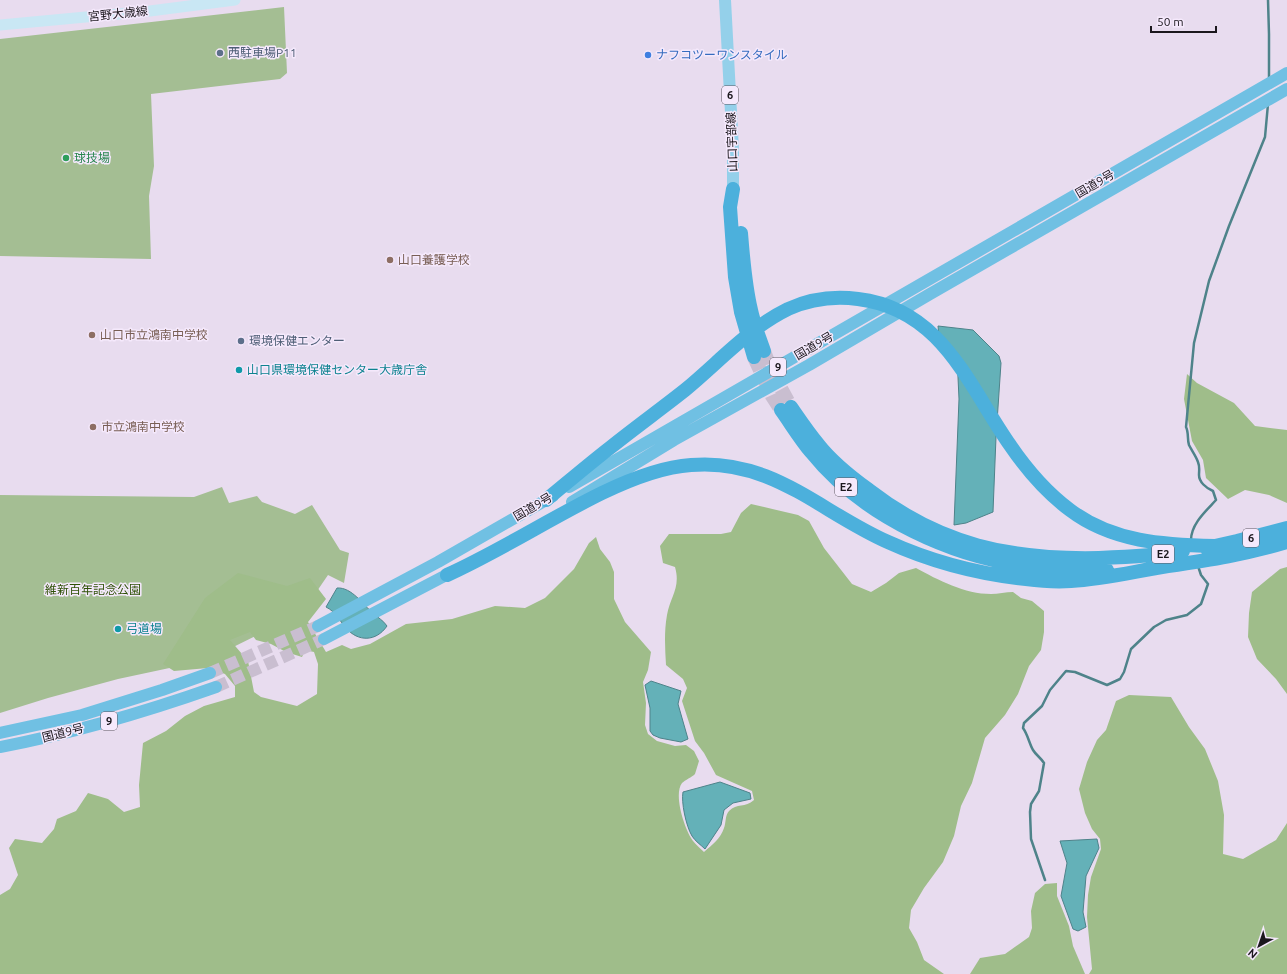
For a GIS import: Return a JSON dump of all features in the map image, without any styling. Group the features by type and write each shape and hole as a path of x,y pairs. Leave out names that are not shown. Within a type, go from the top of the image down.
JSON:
{"highway":[{"name":"国道9号","path":"318,626 438,562 1287,73"},
{"name":"国道9号","path":"324,639 447,575 674,440 810,365 930,294 1287,89"},
{"path":"733,189 730,207 735,277 741,312 759,354"},
{"path":"546,500 611,447 685,390 744,338 770,319 811,301 847,297 876,301 908,314 938,338 951,354 1010,445 1035,478 1071,511 1108,531 1132,539 1217,553"},
{"name":"E2","path":"786,408 818,445 853,478 886,503 934,536 959,545 985,558 1037,567 1166,567"},
{"path":"447,575 477,562 577,505 616,486 648,474 690,464 712,464 734,467 775,479 854,526 887,542 920,555 991,575 1041,581 1069,581 1110,568"},
{"name":"6","path":"1166,567 1217,553 1287,528"},
{"name":"6","path":"1217,553 1262,549 1287,542"},
{"name":"E2","path":"1110,568 1163,554 1217,553"},
{"name":"国道9号","path":"0,733 89,713 149,695 210,673"},
{"name":"国道9号","path":"0,747 50,737 142,712 216,687"}],"main road":[{"name":"宮野大歳線","path":"0,26 150,11 235,0"},
{"name":"山口宇部線","path":"725,0 733,150 733,189"}],"green space":[{"path":"284,7 287,73 280,79 151,94 154,166 149,196 151,259 0,256 0,39"},
{"path":"1187,374 1197,383 1234,403 1255,426 1287,430 1287,503 1269,495 1245,490 1228,499 1206,478 1203,460 1192,441 1184,399"},
{"name":"維新百年記念公園","path":"222,487 229,503 257,496 262,502 295,514 312,505 340,550 349,553 344,583 328,575 302,613 207,660 118,679 0,713 0,495 194,497"},
{"path":"751,504 798,515 809,521 824,548 852,584 871,592 899,573 916,568 943,582 971,592 991,594 1013,592 1021,598 1032,601 1044,611 1044,632 1041,650 1029,666 1018,694 1005,715 985,738 972,783 961,806 954,836 943,862 924,888 911,910 909,928 917,942 924,960 944,974 0,974 0,895 10,889 18,875 9,848 15,839 42,843 54,829 57,819 76,811 88,793 108,799 124,812 140,807 139,785 143,743 166,731 185,716 204,706 235,697 235,686 225,674 208,668 174,671 163,664 205,598 238,573 287,586 310,578 326,599 308,622 326,652 342,645 351,649 370,644 406,624 452,619 495,606 525,608 545,598 574,569 589,543 596,537 600,549 610,562 614,572 614,599 625,622 651,652 648,670 643,682 646,703 645,725 648,734 657,741 675,746 686,745 694,751 699,761 695,774 682,783 680,788 679,804 690,836 704,852 723,832 729,811 735,807 747,804 754,800 752,791 716,775 704,753 695,741 682,701 687,688 683,679 666,665 666,621 668,609 676,587 677,574 675,567 663,563 660,546 669,534 721,534 731,532 741,513","holes":["250,632 256,640 271,644 286,652 302,657 305,650 314,652 318,664 317,694 297,706 261,697 254,692 248,661 230,640"]},
{"path":"1287,567 1287,694 1276,679 1257,659 1248,637 1252,592 1280,569"},
{"path":"1129,695 1171,697 1189,727 1205,749 1218,781 1224,815 1223,854 1243,859 1276,840 1287,823 1287,974 1089,974 1092,969 1087,917 1088,895 1091,877 1101,849 1100,839 1092,829 1085,813 1079,789 1087,762 1097,740 1106,730 1116,701"},
{"path":"1057,883 1057,896 1069,926 1073,946 1085,974 970,974 980,958 1005,954 1029,937 1032,928 1031,911 1035,893 1045,884"}],"water":[{"path":"938,326 973,330 999,356 1001,363 993,512 966,523 954,525 959,399 957,356 939,336"},
{"path":"337,588 348,590 384,622 387,626 383,631 378,635 367,638 361,638 351,633 335,614 326,607"},
{"path":"651,681 681,691 678,704 688,739 681,742 660,738 653,735 650,731 650,708 645,685"},
{"path":"720,782 750,793 751,799 733,803 724,810 721,825 705,849 695,840 690,832 683,808 683,792"},
{"path":"1097,839 1099,848 1086,876 1083,912 1086,927 1078,931 1073,929 1061,896 1067,863 1060,841"}],"waterway":[{"path":"1268,0 1269,79"},
{"path":"1191,540 1196,523 1216,500 1213,491 1205,486 1200,480 1199,464 1189,445 1186,427 1194,343 1209,281 1229,226 1265,137 1268,104"},
{"path":"1045,880 1031,839 1030,812 1031,804 1039,791 1044,763 1034,752 1023,728 1024,723 1042,706 1050,690 1066,671 1075,672 1107,685 1120,679 1124,672 1131,649 1154,627 1166,620 1187,615 1201,604 1208,584 1201,575 1198,566"}],"tunnel":[{"path":"764,351 771,370 791,407"},
{"path":"754,357 772,396 781,410"},
{"path":"210,673 318,626"},
{"path":"216,687 324,639"}],"place":[{"name":"西駐車場P11","path":"220,53"},
{"name":"ナフコツーワンスタイル","path":"648,55"},
{"name":"球技場","path":"66,158"},
{"name":"山口養護学校","path":"390,260"},
{"name":"山口市立鴻南中学校","path":"92,335"},
{"name":"環境保健エンター","path":"241,341"},
{"name":"山口県環境保健センター大歳庁舎","path":"239,370"},
{"name":"市立鴻南中学校","path":"93,427"},
{"name":"弓道場","path":"118,629"}]}
